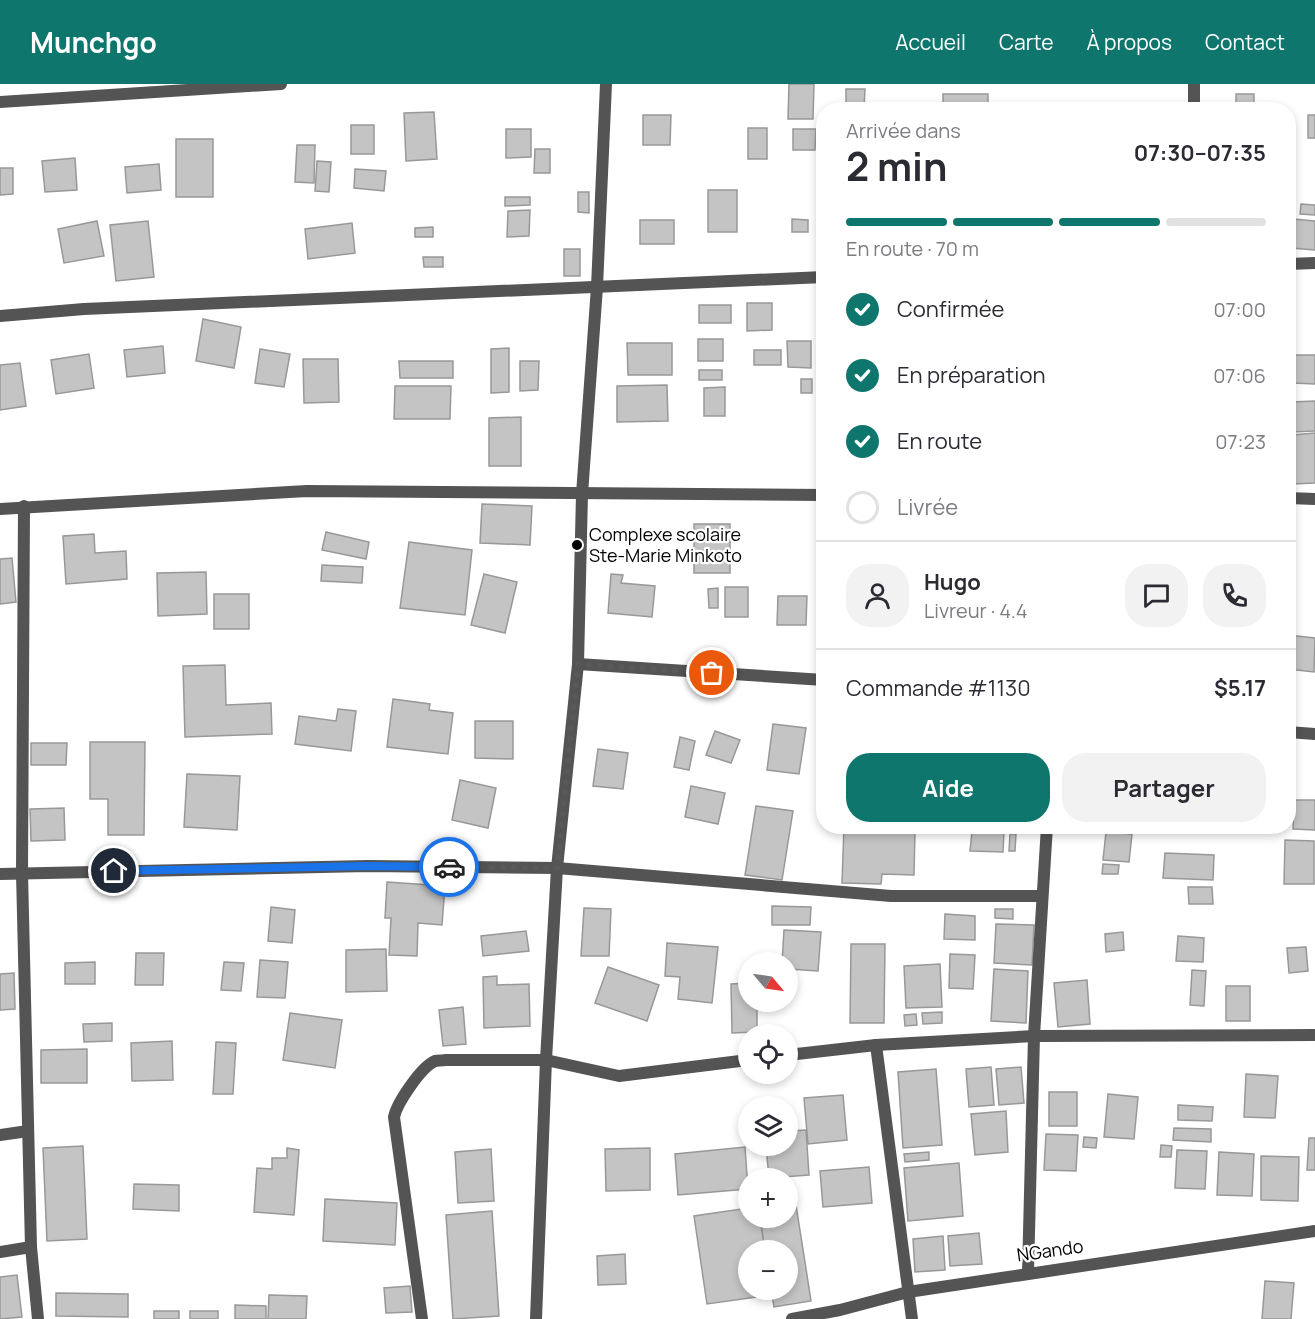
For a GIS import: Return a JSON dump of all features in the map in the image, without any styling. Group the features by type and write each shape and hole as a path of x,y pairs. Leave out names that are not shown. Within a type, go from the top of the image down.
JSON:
{"street":[{"path":"0,102 282,84"},
{"path":"536,1319 546,1060 557,868 578,664 582,494 597,287 606,84"},
{"path":"1194,84 1194,102"},
{"path":"1296,264 1315,263"},
{"path":"0,316 84,309 816,277"},
{"path":"0,509 307,490 816,495"},
{"path":"1296,498 1315,499"},
{"path":"24,506 22,873 31,1247 38,1319"},
{"path":"578,664 816,679"},
{"path":"1296,733 1315,734"},
{"path":"1028,1272 1034,1035 1046,834"},
{"path":"0,874 367,866 557,868 891,896 1042,896"},
{"path":"798,1054 876,1045 1034,1035 1315,1035"},
{"path":"876,1045 912,1319"},
{"path":"422,1319 394,1117 396,1107 424,1070 435,1061 546,1060 619,1076 738,1061"},
{"path":"0,1135 28,1131"},
{"name":"NGando","path":"792,1319 840,1310 908,1292 1028,1272 1315,1231"},
{"path":"0,1252 31,1247"}],"building":[{"path":"789,84 814,84 813,119 788,119"},
{"path":"846,89 865,89 864,102 846,102"},
{"path":"943,94 988,94 988,102 943,102"},
{"path":"1236,94 1254,94 1254,102 1236,102"},
{"path":"434,112 437,159 406,161 404,113"},
{"path":"643,115 671,115 670,145 643,145"},
{"path":"1308,115 1315,115 1315,138 1308,138"},
{"path":"351,125 374,125 374,154 351,154"},
{"path":"748,128 767,128 767,159 748,159"},
{"path":"506,129 531,129 531,157 506,158"},
{"path":"793,129 816,129 815,150 793,150"},
{"path":"176,139 213,139 213,197 176,197"},
{"path":"297,145 315,145 314,183 295,182"},
{"path":"535,149 550,149 550,173 534,173"},
{"path":"75,158 77,190 45,192 42,161"},
{"path":"317,161 331,162 329,192 315,191"},
{"path":"159,164 161,190 127,193 125,167"},
{"path":"0,168 13,168 13,194 0,195"},
{"path":"355,169 386,171 384,191 354,188"},
{"path":"708,190 737,190 737,232 708,232"},
{"path":"578,192 589,192 589,213 578,212"},
{"path":"505,197 530,197 530,205 505,206"},
{"path":"1301,204 1315,205 1315,215 1300,214"},
{"path":"530,210 529,236 507,237 508,211"},
{"path":"792,219 808,220 808,232 792,232"},
{"path":"1296,219 1315,221 1315,250 1296,248"},
{"path":"640,220 674,220 674,244 640,244"},
{"path":"97,221 104,256 64,263 58,229"},
{"path":"148,221 154,277 116,281 110,225"},
{"path":"352,223 355,253 308,259 305,229"},
{"path":"433,227 433,237 415,237 415,228"},
{"path":"564,249 580,249 580,276 564,276"},
{"path":"423,257 443,257 443,267 424,267"},
{"path":"747,303 772,303 772,330 747,331"},
{"path":"699,305 731,305 731,323 699,323"},
{"path":"203,319 241,327 234,368 196,361"},
{"path":"698,339 723,339 723,361 698,361"},
{"path":"787,341 811,341 811,368 788,367"},
{"path":"627,343 672,343 672,375 628,375"},
{"path":"163,346 165,373 127,377 124,350"},
{"path":"509,348 509,392 491,393 491,349"},
{"path":"260,349 290,354 284,387 255,383"},
{"path":"754,350 781,350 781,365 754,365"},
{"path":"89,354 94,388 56,394 51,360"},
{"path":"1296,355 1315,355 1315,384 1296,383"},
{"path":"303,359 338,359 339,402 304,403"},
{"path":"399,361 453,361 453,378 400,378"},
{"path":"520,361 539,361 538,390 520,391"},
{"path":"20,363 26,406 0,410 0,365"},
{"path":"699,370 722,370 722,380 699,380"},
{"path":"801,379 812,379 812,393 801,393"},
{"path":"667,385 668,421 617,422 617,386"},
{"path":"395,386 451,386 450,419 394,419"},
{"path":"725,387 725,416 704,416 704,388"},
{"path":"1315,401 1315,431 1296,432 1296,402"},
{"path":"521,417 521,466 489,466 489,418"},
{"path":"1315,433 1315,483 1296,484 1296,435"},
{"path":"482,504 532,506 530,545 480,543"},
{"path":"694,524 730,524 730,573 694,573"},
{"path":"326,532 369,542 366,559 322,550"},
{"path":"94,534 95,553 126,551 127,579 66,584 63,536"},
{"path":"409,542 472,550 465,615 400,608"},
{"path":"12,558 16,602 0,604 0,559"},
{"path":"322,565 363,567 362,583 321,581"},
{"path":"206,572 207,614 158,616 157,573"},
{"path":"484,574 517,582 505,633 471,625"},
{"path":"611,574 623,575 621,583 655,586 652,617 608,613"},
{"path":"725,587 748,587 748,617 725,617"},
{"path":"718,588 718,608 709,608 708,589"},
{"path":"214,594 249,594 249,629 214,629"},
{"path":"778,596 807,596 806,625 777,625"},
{"path":"1296,636 1315,638 1314,672 1296,670"},
{"path":"225,665 226,705 271,703 272,734 185,737 183,666"},
{"path":"393,699 430,704 429,710 453,713 448,754 387,747"},
{"path":"338,709 356,711 351,751 295,744 299,716 336,721"},
{"path":"475,721 513,721 513,759 475,758"},
{"path":"773,724 806,728 799,774 767,770"},
{"path":"715,731 740,740 731,763 706,755"},
{"path":"680,737 695,741 689,770 674,767"},
{"path":"90,742 145,742 144,835 108,835 108,799 90,799"},
{"path":"31,743 67,743 66,765 31,765"},
{"path":"598,749 628,753 623,789 593,786"},
{"path":"187,774 240,776 237,830 184,827"},
{"path":"460,780 496,788 488,828 452,820"},
{"path":"691,786 725,793 718,824 685,817"},
{"path":"1296,800 1315,800 1315,830 1296,829"},
{"path":"756,806 793,811 782,880 745,875"},
{"path":"64,808 65,840 31,841 30,809"},
{"path":"844,834 915,834 914,875 882,874 881,884 842,883"},
{"path":"972,834 1004,834 1003,852 970,851"},
{"path":"1010,834 1016,834 1015,851 1009,851"},
{"path":"1106,834 1132,834 1129,862 1103,860"},
{"path":"1285,840 1314,841 1314,884 1284,884"},
{"path":"1165,853 1214,855 1213,880 1163,878"},
{"path":"1103,864 1119,865 1118,874 1102,874"},
{"path":"387,882 445,886 442,925 418,923 417,956 389,955 391,918 385,918"},
{"path":"1188,887 1212,887 1213,904 1189,904"},
{"path":"772,906 811,907 810,925 772,925"},
{"path":"271,907 295,910 292,943 268,941"},
{"path":"584,908 611,909 609,956 581,956"},
{"path":"995,909 1013,909 1013,919 995,918"},
{"path":"945,914 975,916 975,940 944,939"},
{"path":"996,924 1034,925 1032,965 994,963"},
{"path":"784,930 821,932 818,971 798,970 798,952 783,952"},
{"path":"526,931 529,951 483,956 481,936"},
{"path":"1123,932 1124,950 1106,952 1105,934"},
{"path":"1178,936 1204,938 1203,962 1176,961"},
{"path":"667,943 718,947 712,1003 678,999 680,977 665,976"},
{"path":"851,944 885,944 884,1023 850,1023"},
{"path":"1306,947 1308,971 1289,973 1287,948"},
{"path":"386,949 387,991 346,992 346,950"},
{"path":"136,953 164,953 163,985 135,985"},
{"path":"950,954 975,955 973,989 949,988"},
{"path":"260,960 288,962 285,998 257,997"},
{"path":"95,962 95,984 65,984 65,963"},
{"path":"224,962 244,963 241,991 221,990"},
{"path":"940,964 942,1007 906,1008 904,966"},
{"path":"608,967 659,985 647,1021 595,1003"},
{"path":"994,969 1028,971 1026,1023 991,1021"},
{"path":"1192,970 1206,971 1204,1006 1190,1005"},
{"path":"14,973 15,1009 0,1010 0,974"},
{"path":"497,976 497,985 529,984 530,1026 484,1028 483,977"},
{"path":"1087,980 1090,1024 1058,1027 1054,983"},
{"path":"731,984 738,984 738,1012 757,1012 757,1024 738,1024 738,1033 732,1033"},
{"path":"1226,986 1250,986 1250,1021 1226,1021"},
{"path":"463,1007 466,1044 443,1046 439,1010"},
{"path":"942,1012 942,1023 923,1024 922,1013"},
{"path":"290,1013 342,1020 335,1068 283,1060"},
{"path":"916,1014 917,1025 905,1026 904,1015"},
{"path":"112,1023 112,1041 84,1042 83,1024"},
{"path":"172,1041 173,1080 132,1081 131,1043"},
{"path":"216,1042 236,1043 233,1094 213,1094"},
{"path":"87,1049 87,1083 41,1083 41,1050"},
{"path":"991,1067 994,1105 969,1107 966,1069"},
{"path":"1021,1067 1024,1103 999,1105 996,1069"},
{"path":"936,1069 942,1145 903,1148 898,1072"},
{"path":"1246,1074 1278,1076 1275,1118 1244,1117"},
{"path":"1049,1092 1077,1092 1077,1126 1049,1126"},
{"path":"1108,1094 1138,1097 1134,1139 1104,1137"},
{"path":"843,1095 847,1140 808,1144 804,1098"},
{"path":"1178,1105 1213,1107 1212,1121 1178,1120"},
{"path":"1006,1111 1008,1152 975,1155 971,1114"},
{"path":"1174,1128 1211,1129 1211,1142 1173,1140"},
{"path":"798,1130 806,1130 809,1175 798,1176 798,1168 768,1168 767,1156 798,1156"},
{"path":"1046,1134 1078,1135 1076,1171 1044,1170"},
{"path":"1084,1137 1097,1138 1096,1148 1083,1147"},
{"path":"1309,1138 1315,1138 1315,1170 1307,1170"},
{"path":"1161,1145 1172,1146 1171,1157 1160,1157"},
{"path":"83,1146 87,1239 47,1241 43,1148"},
{"path":"287,1148 299,1150 294,1215 254,1212 257,1168 272,1169 272,1158 287,1158"},
{"path":"650,1148 650,1190 606,1191 605,1149"},
{"path":"738,1148 738,1156 746,1156 746,1168 738,1168 738,1190 678,1195 675,1154"},
{"path":"491,1149 494,1201 458,1203 455,1152"},
{"path":"1177,1150 1207,1151 1205,1189 1175,1188"},
{"path":"929,1152 929,1160 905,1162 904,1154"},
{"path":"1219,1152 1254,1154 1252,1196 1217,1195"},
{"path":"1261,1156 1299,1157 1298,1201 1261,1200"},
{"path":"959,1163 963,1216 908,1221 904,1168"},
{"path":"869,1167 872,1203 823,1207 820,1171"},
{"path":"134,1184 179,1185 179,1211 133,1209"},
{"path":"325,1199 397,1203 395,1245 323,1241"},
{"path":"738,1209 738,1228 762,1228 763,1240 738,1240 738,1300 707,1304 694,1216"},
{"path":"492,1211 499,1316 453,1319 446,1215"},
{"path":"798,1218 811,1301 774,1307 773,1300 798,1300 798,1240 763,1240 762,1228 798,1228"},
{"path":"979,1233 982,1264 950,1266 948,1236"},
{"path":"943,1236 945,1270 915,1272 913,1239"},
{"path":"625,1254 626,1284 598,1285 597,1256"},
{"path":"17,1275 22,1317 0,1319 0,1277"},
{"path":"1265,1281 1294,1283 1291,1319 1262,1319"},
{"path":"410,1286 412,1312 386,1313 384,1288"},
{"path":"56,1293 128,1294 128,1317 56,1316"},
{"path":"269,1295 307,1296 306,1319 268,1319"},
{"path":"235,1305 266,1306 266,1319 235,1319"},
{"path":"154,1311 179,1311 179,1319 154,1319"},
{"path":"190,1311 218,1311 218,1319 190,1319"}],"way so far":[{"path":"449,867 557,868 578,664 712,673"}],"place":[{"name":"Complexe scolaire Ste-Marie Minkoto","path":"577,545"}],"route":[{"path":"114,871 367,866 449,867"}]}
